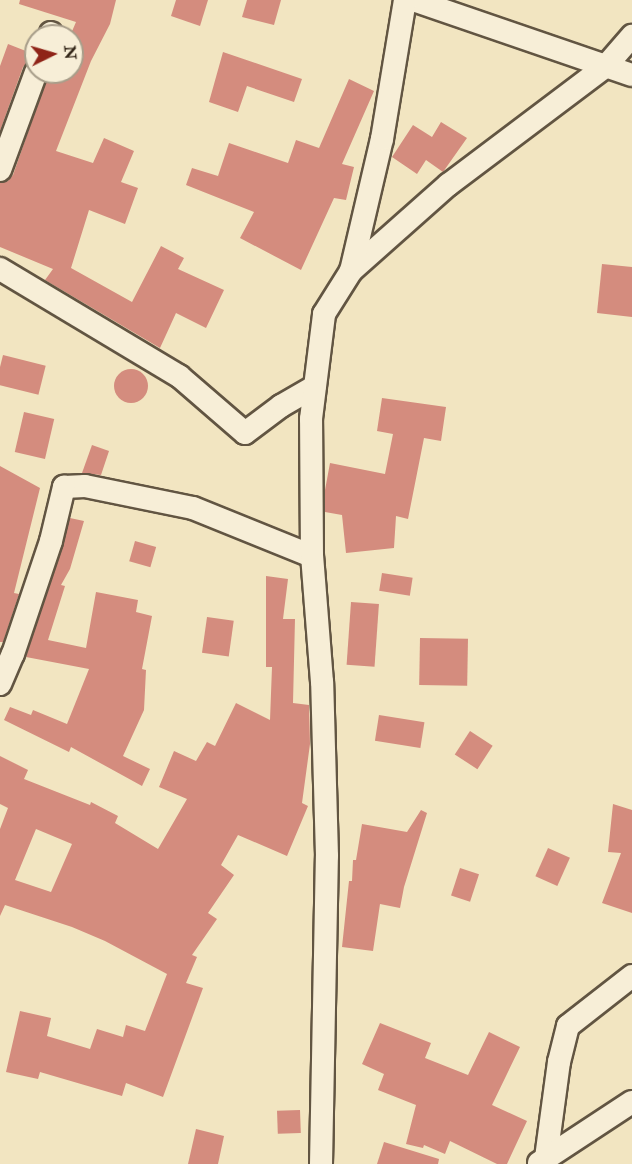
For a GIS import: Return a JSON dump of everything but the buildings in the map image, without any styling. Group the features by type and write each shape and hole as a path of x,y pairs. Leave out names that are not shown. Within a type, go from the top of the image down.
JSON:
{"street":[{"path":"351,271 382,139 405,0"},
{"path":"413,0 632,75"},
{"path":"321,1164 327,856 322,682 312,556 311,419 324,314 351,271 448,185 606,66 632,36"},
{"path":"0,170 32,84"},
{"path":"0,269 179,376 243,432 248,432 281,406 315,386"},
{"path":"0,684 13,654 51,540 64,487 85,486 193,508 312,556"},
{"path":"542,1161 567,1026 632,976"},
{"path":"542,1161 632,1102"}]}
